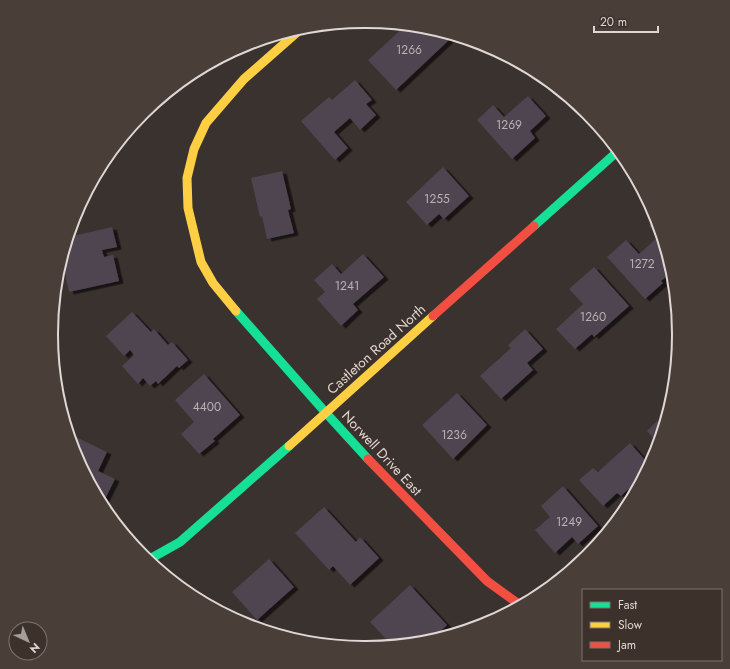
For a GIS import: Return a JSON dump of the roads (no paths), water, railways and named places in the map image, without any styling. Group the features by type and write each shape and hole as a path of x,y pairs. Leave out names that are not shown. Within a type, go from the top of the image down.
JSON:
{"street":[{"name":"Norwell Drive East","path":"292,37 244,79 206,123 194,149 187,178 188,208 201,262 210,278 233,307 326,413 405,499 487,581 515,601"},
{"name":"Castleton Road North","path":"154,557 180,542 613,155"}]}
